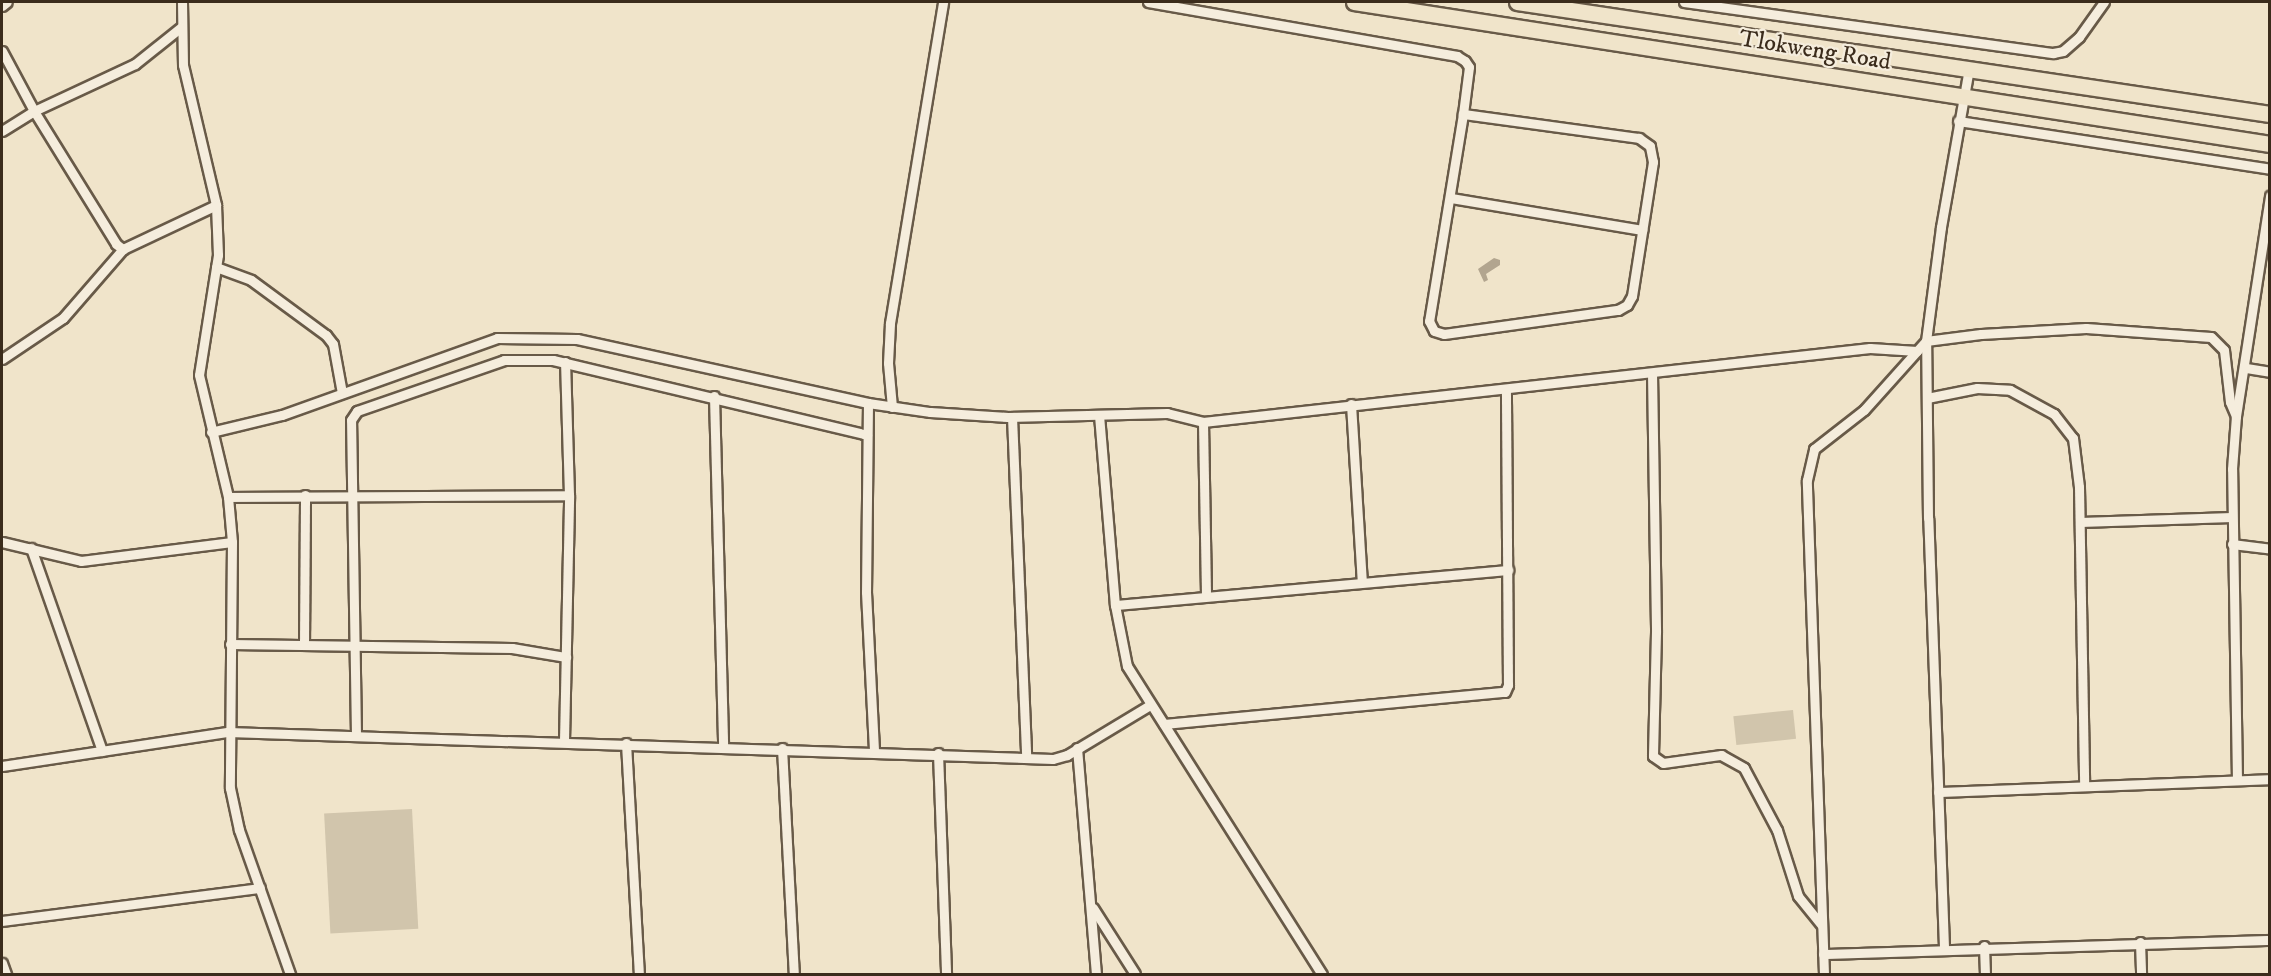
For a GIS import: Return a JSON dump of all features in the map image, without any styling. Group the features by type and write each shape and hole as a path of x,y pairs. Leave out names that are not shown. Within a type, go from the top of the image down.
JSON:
{"main road":[{"name":"Tlokweng Road","path":"1354,2 2270,144"},
{"name":"Tlokweng Road","path":"1517,2 2270,114"}],"street":[{"path":"2,6 7,2"},
{"path":"182,2 180,28 183,65 216,205 216,267 199,375 228,497 232,542 228,732 230,788 239,830 290,975"},
{"path":"892,407 888,363 890,323 943,2"},
{"path":"1148,2 1457,56 1469,67 1451,198 1429,321 1439,333 1623,308 1632,296 1653,162 1645,141 1463,114"},
{"path":"1684,2 2053,53 2063,51 2079,37 2104,2"},
{"path":"2,131 34,111 135,64 180,28"},
{"path":"2,51 34,111 123,249"},
{"path":"1944,947 1926,341 1961,97 1969,69"},
{"path":"1958,121 2270,169"},
{"path":"2237,780 2232,544 2236,417 2246,368 2270,196"},
{"path":"1451,198 1642,230"},
{"path":"2,359 63,318 123,249 216,205"},
{"path":"216,267 251,280 326,335 333,344 342,393"},
{"path":"1824,975 1808,492 1810,458 1822,440 1864,410 1926,341 2086,328 2211,337 2224,350 2230,402 2236,417"},
{"path":"211,432 282,415 498,338 555,336 892,407 1012,417 1167,413 1203,422 1870,348 1917,351"},
{"path":"356,735 355,495 351,420 357,411 504,360 565,362 714,396 867,435"},
{"path":"564,741 569,495 565,362"},
{"path":"2246,368 2270,372"},
{"path":"1652,373 1656,621 1653,756 1663,763 1721,755 1744,768 1777,830 1798,896 1822,926"},
{"path":"1927,398 1994,387 2020,394 2054,414 2073,438 2079,522 2084,785"},
{"path":"1164,724 1503,694 1508,685 1506,389"},
{"path":"714,396 723,746"},
{"path":"868,403 866,592 874,751"},
{"path":"1351,404 1362,582"},
{"path":"1100,415 1115,605 1127,666 1322,975"},
{"path":"1012,417 1026,757"},
{"path":"1203,422 1206,596"},
{"path":"303,644 304,495"},
{"path":"228,497 569,495"},
{"path":"2079,522 2232,517"},
{"path":"2,542 81,561 232,542"},
{"path":"2232,544 2270,549"},
{"path":"31,548 102,751"},
{"path":"1115,605 1508,570"},
{"path":"230,644 512,648 566,657"},
{"path":"2,766 228,732 1060,758 1150,705"},
{"path":"626,743 639,975"},
{"path":"782,748 794,975"},
{"path":"1077,748 1096,975"},
{"path":"938,753 946,975"},
{"path":"1938,792 2270,779"},
{"path":"2,921 260,888"},
{"path":"1092,907 1135,975"},
{"path":"1823,954 1944,947 2270,940"},
{"path":"2140,942 2141,975"},
{"path":"1984,946 1985,975"},
{"path":"2,963 6,975"}],"shaded area":[{"path":"1494,258 1500,260 1500,265 1486,274 1488,280 1484,282 1478,269"},
{"path":"1793,710 1796,739 1736,745 1733,716"},
{"path":"412,809 418,929 330,933 324,814"}]}
